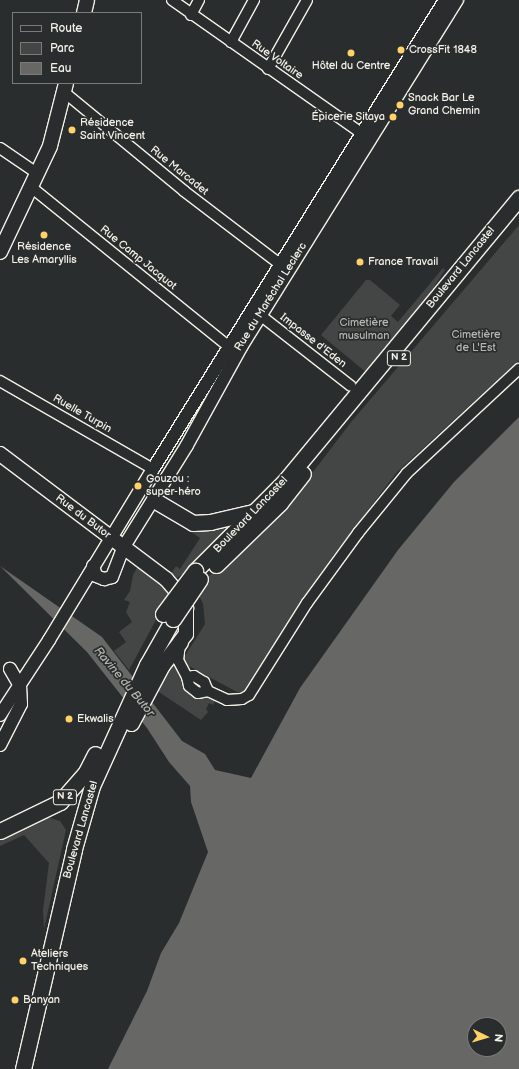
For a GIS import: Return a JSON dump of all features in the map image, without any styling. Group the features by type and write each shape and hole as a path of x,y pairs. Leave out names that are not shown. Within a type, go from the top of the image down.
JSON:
{"main road":[{"path":"84,12 87,0"},
{"path":"0,252 38,174 52,140 65,88"},
{"name":"Boulevard Lancastel","path":"23,1069 74,849 110,742 145,671 168,617 198,575 304,458 519,198"},
{"name":"Boulevard Lancastel","path":"198,575 280,503 519,213"},
{"name":"Rue du Butor","path":"0,454 166,579 180,594 186,608 186,634 180,642"},
{"path":"154,500 193,523 210,522 254,512"},
{"path":"110,742 145,671 180,642"},
{"name":"Boulevard Lancastel","path":"0,831 60,802 110,742"}],"street":[{"name":"Rue Voltaire","path":"172,0 191,15 366,137"},
{"path":"191,15 199,0"},
{"path":"231,42 254,0"},
{"path":"268,69 307,0"},
{"name":"Rue du Maréchal Leclerc","path":"94,566 96,576 108,580 112,577 123,548 154,500 260,315 366,137 445,0"},
{"name":"Rue du Maréchal Leclerc","path":"0,715 28,674 112,539 153,469 281,265 457,0"},
{"name":"Rue Marcadet","path":"65,88 184,191 281,265"},
{"path":"0,148 38,174"},
{"name":"Rue Camp Jacquot","path":"31,187 230,347"},
{"name":"Impasse d'Eden","path":"260,315 351,386"},
{"path":"180,642 178,660 186,677 188,686 198,693 208,691 235,700 249,695 307,603 358,533 406,473 519,369"},
{"name":"Ruelle Turpin","path":"0,381 153,469"},
{"path":"138,496 154,500"},
{"path":"5,666 28,674"},
{"path":"0,745 20,710 22,696 20,686 5,666"}],"green space":[{"name":"Cimetière de L'Est","path":"519,225 519,360 397,472 333,556 245,690 239,693 181,662 205,624 203,604 197,591 207,578 289,497 311,471 313,472 352,421"},
{"name":"Cimetière musulman","path":"443,268 445,270 411,322 367,373 321,335 366,280 370,280 400,305 391,316 398,322"},
{"path":"165,513 184,524 240,518 192,567 177,578 171,574 176,566 180,569 200,538"},
{"path":"138,566 144,568 171,592 129,670 114,651 126,642 119,632 132,622 126,612 130,602 124,600 130,591 133,575"},
{"path":"172,659 183,677 215,701 213,705 209,703 206,709 208,712 201,720 153,688"},
{"path":"47,817 60,821 66,830 44,929 43,910 49,863 24,835 0,846 0,838"}],"water":[{"name":"Ravine du Butor","path":"519,417 519,1069 108,1069 147,991 161,953 179,923 208,852 191,802 190,786 169,762 147,728 87,652 0,566 102,637 182,741 205,754 215,770 251,778 300,688 398,550 454,482"}],"place":[{"name":"CrossFit 1848","path":"401,50"},
{"name":"Hôtel du Centre","path":"351,53"},
{"name":"Snack Bar Le Grand Chemin","path":"400,105"},
{"name":"Épicerie Sitaya","path":"393,117"},
{"name":"Résidence Saint Vincent","path":"72,130"},
{"name":"Résidence Les Amaryllis","path":"44,235"},
{"name":"France Travail","path":"360,262"},
{"name":"Gouzou : super-héro","path":"138,486"},
{"name":"Ekwalis","path":"69,719"},
{"name":"Ateliers Techniques","path":"23,961"},
{"name":"Banyan","path":"15,1000"}]}
